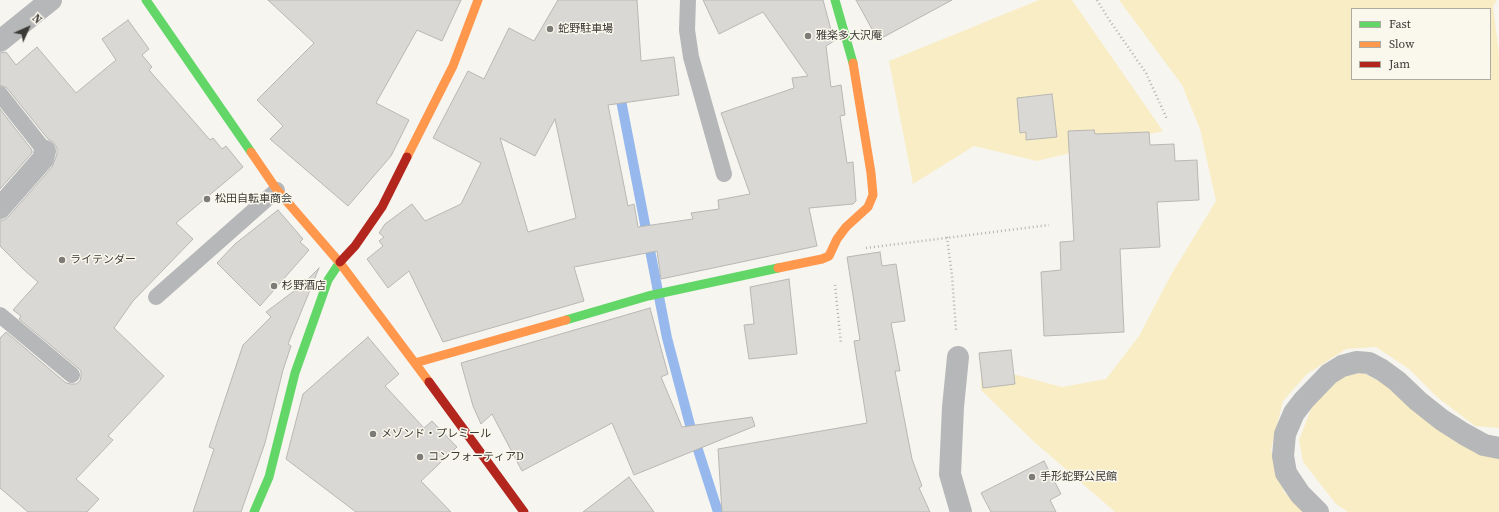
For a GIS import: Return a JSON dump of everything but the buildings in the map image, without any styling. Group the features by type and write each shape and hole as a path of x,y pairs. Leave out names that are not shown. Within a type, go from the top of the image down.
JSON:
{"street":[{"path":"0,41 51,0"},
{"path":"146,0 277,190 340,263 524,512"},
{"path":"254,512 269,477 295,373 328,280 355,246 382,207 454,66 478,0"},
{"path":"415,363 648,296 822,259 829,256 837,239 846,227 868,207 873,195 871,173 852,59 835,0"},
{"path":"0,208 43,159 45,151"},
{"path":"958,357 953,407 950,474 960,512"},
{"path":"1318,512 1300,494 1286,473 1283,456 1285,434 1294,413 1304,400 1324,379 1342,366 1357,362 1369,363 1375,366 1397,381 1418,401 1442,420 1484,445 1499,448"}],"lane":[{"path":"688,0 686,30 692,58 724,174"},
{"path":"0,94 45,151"},
{"path":"156,297 277,190"},
{"path":"0,315 72,375"}],"path":[{"path":"1097,0 1146,73 1167,119"},
{"path":"841,344 833,269 829,256 834,251 1049,225"},
{"path":"947,237 952,276 958,357"}],"shaded area":[{"path":"1039,0 1072,0 1163,131 1037,161 974,146 913,184 889,61"},
{"path":"1119,0 1497,0 1493,6 1499,54 1499,428 1475,426 1437,397 1409,369 1376,347 1346,349 1307,374 1283,401 1271,449 1284,492 1306,512 1115,512 1031,439 981,390 981,374 994,369 1062,387 1106,379 1139,336 1172,273 1216,201 1200,129 1182,85"},
{"path":"1362,372 1393,389 1426,418 1476,453 1499,456 1499,512 1348,512 1336,504 1303,462 1299,440 1311,409 1335,379"}],"waterway":[{"path":"619,90 667,338 690,425 718,512"}],"traffic: fast":[{"path":"146,0 251,152"},
{"path":"835,0 853,63"},
{"path":"254,512 269,477 295,373 328,280 340,262"},
{"path":"566,320 648,296 778,268"}],"traffic: slow":[{"path":"407,157 453,66 478,0"},
{"path":"778,268 822,259 829,256 837,239 846,227 868,207 873,195 871,173 853,63"},
{"path":"251,152 277,190 340,263 429,382"},
{"path":"415,363 566,320"}],"traffic: jam":[{"path":"340,262 355,246 382,207 407,157"},
{"path":"429,382 524,512"}],"place":[{"name":"蛇野駐車場","path":"550,29"},
{"name":"雅楽多大沢庵","path":"808,36"},
{"name":"松田自転車商会","path":"207,199"},
{"name":"ライテンダー","path":"62,260"},
{"name":"杉野酒店","path":"274,286"},
{"name":"メゾンド・プレミール","path":"373,434"},
{"name":"コンフォーティアD","path":"420,457"},
{"name":"手形蛇野公民館","path":"1032,477"}]}
